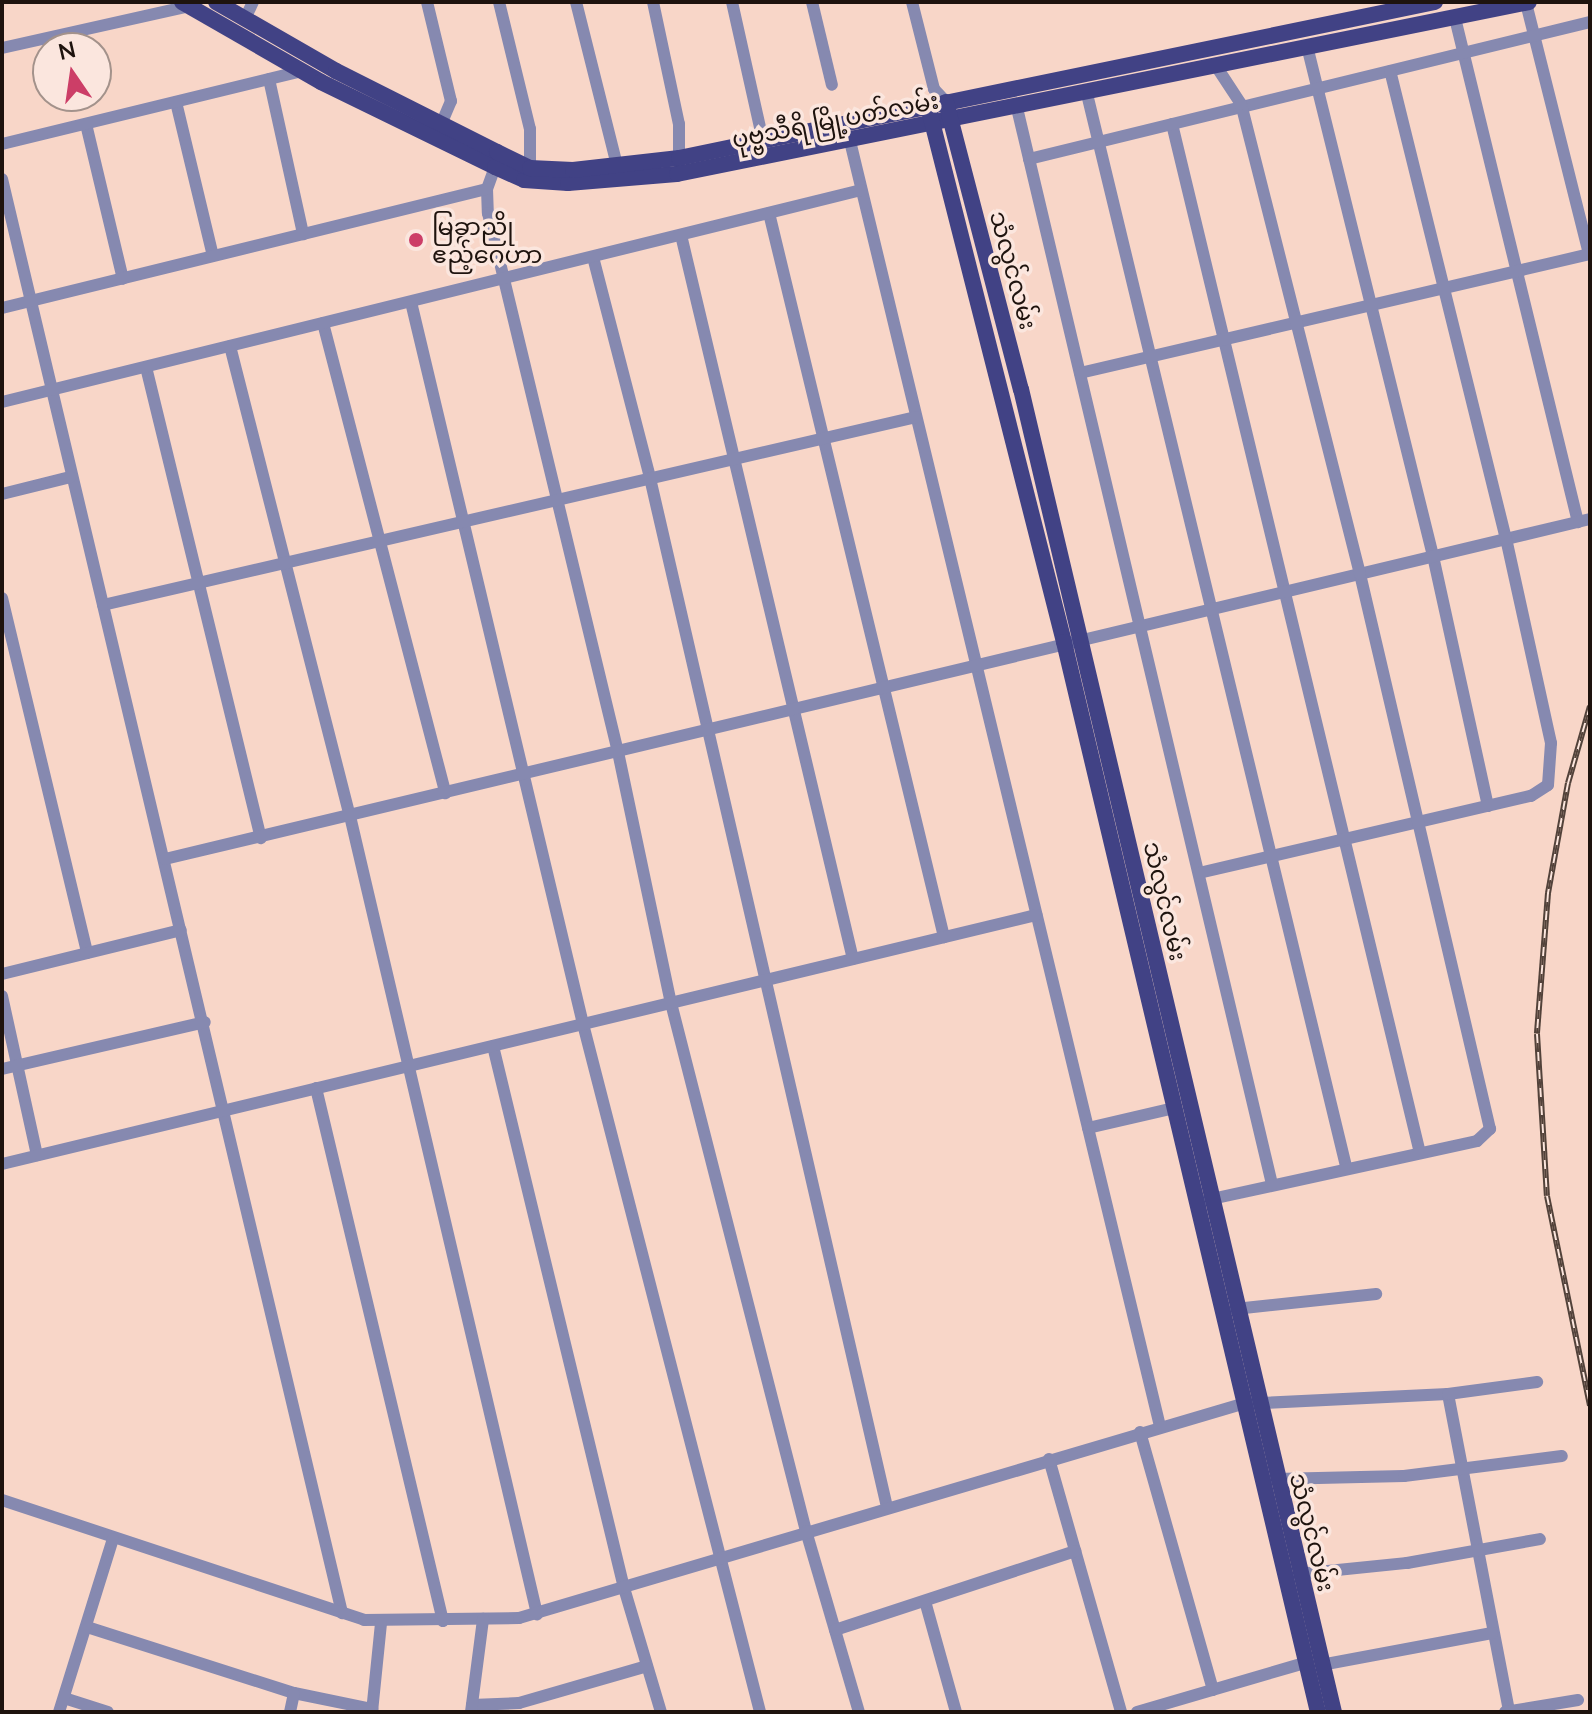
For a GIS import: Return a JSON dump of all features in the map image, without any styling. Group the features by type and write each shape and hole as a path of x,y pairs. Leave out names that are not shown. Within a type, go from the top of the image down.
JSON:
{"main road":[{"name":"ပုဗ္ဗသီရိ မြို့ပတ်လမ်း","path":"216,2 325,75 495,167 524,180 568,183 850,141 1218,69 1528,2"},
{"name":"ပုဗ္ဗသီရိ မြို့ပတ်လမ်း","path":"186,4 301,71 325,75 441,124 530,168 678,166 763,141 1435,2"},
{"name":"သံလွင်လမ်း","path":"946,102 1250,1404 1313,1664 1334,1712"},
{"name":"သံလွင်လမ်း","path":"928,106 1072,640 1174,1108 1235,1309 1250,1404 1275,1479 1298,1574 1318,1712"}],"street":[{"path":"245,19 253,2"},
{"path":"427,2 451,101 441,124"},
{"path":"499,2 530,129 530,168"},
{"path":"576,2 617,165"},
{"path":"653,2 679,124 678,166"},
{"path":"732,2 763,141"},
{"path":"812,2 832,85"},
{"path":"912,2 934,89 946,102"},
{"path":"1080,373 1297,325 1590,254 1528,2"},
{"path":"2,48 186,4"},
{"path":"165,859 1072,640 1584,521 1514,272 1455,18"},
{"path":"1029,159 1241,104 1590,22"},
{"path":"1308,50 1433,556 1488,806"},
{"path":"1202,1201 1346,1166 1477,1141 1490,1129 1360,574 1241,104 1218,69"},
{"path":"2,144 301,71"},
{"path":"1199,873 1271,860 1488,806 1542,791 1548,785 1552,761 1506,539 1447,288 1390,71"},
{"path":"269,79 303,234"},
{"path":"928,106 934,89"},
{"path":"1087,94 1346,1166"},
{"path":"176,102 213,256"},
{"path":"1017,108 1272,1184"},
{"path":"86,124 123,279"},
{"path":"1172,124 1282,592 1420,1153"},
{"path":"850,141 1160,1426"},
{"path":"495,167 487,189 503,279 618,752 671,1003 806,1531 859,1712"},
{"path":"2,179 70,477 205,1022 342,1613"},
{"path":"2,308 487,189"},
{"path":"2,402 861,190"},
{"path":"769,213 944,937"},
{"path":"681,235 853,959"},
{"path":"593,257 650,478 704,731 887,1507"},
{"path":"411,302 583,1024 760,1712"},
{"path":"323,323 377,541 445,793"},
{"path":"230,346 350,816 406,1067 537,1614"},
{"path":"146,367 261,838"},
{"path":"103,605 916,417"},
{"path":"2,494 70,477"},
{"path":"2,598 87,953"},
{"path":"2,1164 1036,915"},
{"path":"2,974 181,930"},
{"path":"2,996 37,1155"},
{"path":"2,1069 205,1022"},
{"path":"493,1046 624,1588 661,1712"},
{"path":"316,1088 443,1621"},
{"path":"1088,1128 1174,1108"},
{"path":"1235,1309 1376,1294"},
{"path":"2,1500 113,1539 381,1623 483,1619 537,1614 1160,1426 1250,1404 1448,1394 1537,1382"},
{"path":"1448,1394 1459,1471 1507,1712 1578,1700"},
{"path":"1140,1432 1213,1690"},
{"path":"1275,1479 1459,1471 1562,1456"},
{"path":"1049,1459 1121,1712"},
{"path":"59,1712 113,1539"},
{"path":"1298,1574 1407,1563 1476,1548 1540,1539"},
{"path":"835,1630 1075,1551"},
{"path":"925,1601 956,1712"},
{"path":"483,1619 472,1708 519,1703 647,1666"},
{"path":"87,1627 294,1693 372,1710 381,1623"},
{"path":"1137,1712 1313,1664 1492,1633"},
{"path":"290,1712 294,1693"},
{"path":"64,1698 108,1712"}],"railway":[{"path":"1590,706 1568,783 1548,893 1537,1034 1547,1196 1590,1406"}],"place":[{"name":"မြခွာညို ဧည့်ဂေဟာ","path":"416,240"}]}
